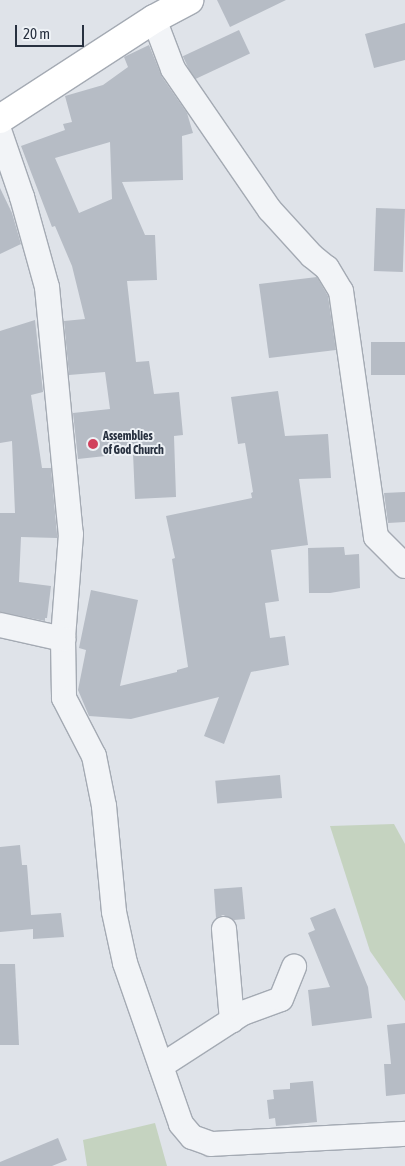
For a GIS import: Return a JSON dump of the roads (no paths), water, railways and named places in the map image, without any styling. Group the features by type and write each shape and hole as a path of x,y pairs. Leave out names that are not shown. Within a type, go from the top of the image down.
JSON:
{"main road":[{"path":"0,119 154,19 189,0"}],"street":[{"path":"154,19 173,69 264,202 312,256 327,268 341,291 376,537 405,566"},
{"path":"0,133 22,197 47,287 71,534 64,639 64,698 94,756 104,806 114,912 125,963 180,1124 192,1137 211,1144 405,1134"},
{"path":"0,625 64,639"},
{"path":"224,929 232,1021"},
{"path":"161,1066 243,1013 281,1000 294,966"}],"place":[{"name":"Assemblies of God Church","path":"93,444"}]}
